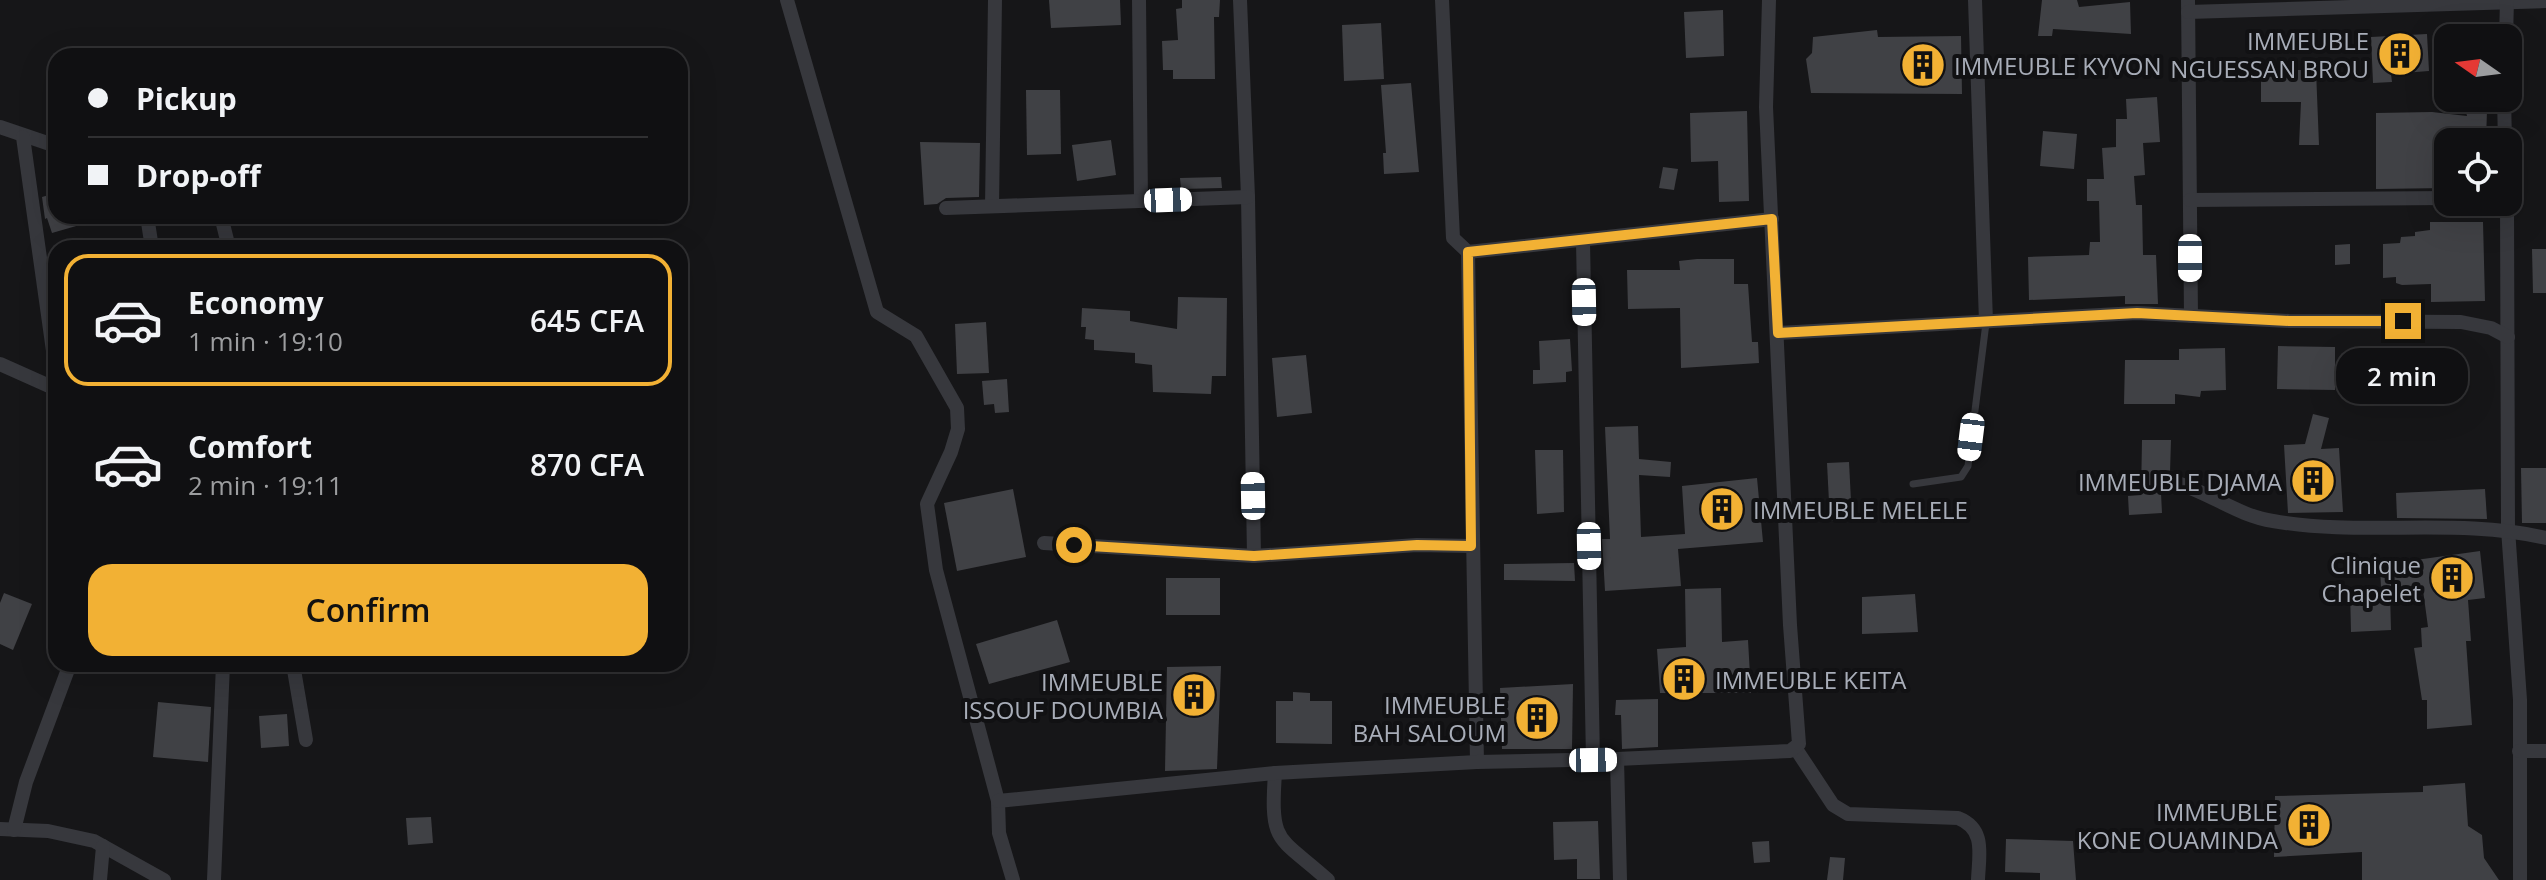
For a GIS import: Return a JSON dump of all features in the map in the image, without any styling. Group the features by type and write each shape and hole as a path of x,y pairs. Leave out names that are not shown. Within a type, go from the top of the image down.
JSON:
{"street":[{"path":"787,0 877,312 916,336 957,408 958,429 951,452 927,504 936,570 998,801 999,833 1013,880"},
{"path":"992,206 995,0"},
{"path":"1139,0 1141,201"},
{"path":"1240,0 1248,197 1254,556"},
{"path":"1442,0 1453,238 1468,252 1477,762"},
{"path":"1769,0 1766,107 1790,625 1799,744 1796,749"},
{"path":"1975,0 1986,322"},
{"path":"2506,24 2507,1"},
{"path":"2191,316 2188,6 2546,1"},
{"path":"0,127 48,144"},
{"path":"23,137 48,315"},
{"path":"946,208 1248,197"},
{"path":"2190,200 2434,198"},
{"path":"2507,216 2508,529 2517,629 2520,880"},
{"path":"1468,252 1772,219"},
{"path":"1583,241 1593,760"},
{"path":"1778,333 2137,313 2461,322 2491,328 2508,337"},
{"path":"0,364 48,385"},
{"path":"2177,483 2214,496 2251,516 2279,522 2508,529 2546,538"},
{"path":"1044,543 1254,556 1417,545 1471,546"},
{"path":"67,672 7,830 48,831 103,846 164,880"},
{"path":"214,880 223,672"},
{"path":"294,672 306,740"},
{"path":"998,801 1275,773 1796,749"},
{"path":"1796,749 1833,805 1848,814 1958,818 1971,823 1980,838 1978,880"},
{"path":"2519,751 2546,751"},
{"path":"1617,759 1620,880"},
{"path":"1275,773 1272,818 1284,846 1328,880"},
{"path":"100,880 103,846"}],"lane":[{"path":"1913,484 1961,477 1968,466 1986,322"}],"building":[{"path":"1049,0 1120,0 1121,25 1051,28"},
{"path":"1182,0 1220,0 1219,17 1214,17 1215,79 1173,79 1173,70 1163,70 1162,41 1178,40 1176,9 1182,8"},
{"path":"2042,0 2077,0 2079,7 2130,2 2131,34 2053,29 2052,36 2038,36"},
{"path":"1723,10 1724,56 1686,58 1684,12"},
{"path":"1381,23 1384,79 1344,81 1342,25"},
{"path":"1877,30 1878,37 1961,36 1962,94 1811,93 1806,59 1812,53 1813,37"},
{"name":"IMMEUBLE NGUESSAN BROU","path":"2427,34 2429,71 2391,74 2392,82 2373,83 2371,37"},
{"path":"2261,70 2316,70 2319,145 2299,145 2301,102 2261,102"},
{"path":"1411,83 1419,172 1384,174 1383,153 1386,153 1381,85"},
{"path":"1026,90 1060,90 1061,154 1027,155"},
{"path":"2157,97 2160,142 2143,143 2145,175 2134,176 2136,205 2142,205 2143,255 2156,255 2158,304 2125,304 2125,296 2029,300 2028,257 2089,255 2090,242 2100,242 2099,201 2087,201 2087,179 2104,179 2102,148 2116,147 2116,119 2127,119 2126,99"},
{"path":"1747,111 1749,201 1719,202 1718,161 1691,162 1690,113"},
{"path":"2432,112 2467,116 2466,112 2487,112 2486,128 2434,128 2434,188 2376,189 2376,113"},
{"path":"2043,131 2077,134 2074,169 2040,166"},
{"path":"1111,140 1116,175 1077,181 1072,145"},
{"path":"920,142 980,143 979,197 946,198 937,204 924,205"},
{"path":"1663,167 1678,169 1674,190 1659,188"},
{"path":"1221,177 1222,188 1181,189 1180,178"},
{"path":"48,195 48,221 45,219 42,197"},
{"path":"2430,222 2483,222 2485,301 2431,302 2431,284 2402,285 2396,283 2396,277 2383,278 2383,244 2400,243 2401,237 2430,230"},
{"path":"49,224 83,224 52,233"},
{"path":"2350,244 2350,264 2335,265 2335,245"},
{"path":"2532,249 2546,249 2546,293 2533,293"},
{"path":"1734,259 1734,284 1748,284 1752,342 1758,342 1759,363 1681,368 1680,308 1628,309 1627,270 1680,270 1679,261"},
{"path":"1178,297 1227,298 1226,376 1212,376 1211,394 1153,392 1152,365 1135,363 1135,353 1094,350 1094,340 1085,339 1086,327 1081,327 1082,308 1130,311 1130,321 1177,329"},
{"path":"986,322 989,373 957,374 955,324"},
{"path":"1570,339 1572,371 1566,372 1566,382 1533,384 1533,370 1540,370 1539,341"},
{"path":"2278,346 2335,347 2335,390 2277,389"},
{"path":"2225,348 2226,390 2201,391 2200,397 2175,394 2175,404 2124,404 2125,360 2179,360 2179,349"},
{"path":"1306,355 1312,413 1277,417 1272,358"},
{"path":"1007,379 1009,412 995,413 994,404 984,405 982,381"},
{"name":"IMMEUBLE DJAMA","path":"2313,414 2329,418 2321,449 2339,448 2343,512 2288,513 2284,445 2305,444"},
{"path":"1638,426 1639,459 1671,462 1670,477 1639,475 1641,537 1685,534 1682,486 1757,478 1763,542 1678,549 1681,586 1605,591 1602,539 1610,539 1605,427"},
{"path":"2142,440 2171,440 2170,473 2160,473 2162,513 2129,515 2128,496 2141,495"},
{"path":"1535,450 1563,450 1564,512 1537,514"},
{"path":"1849,462 1852,520 1830,521 1827,463"},
{"path":"2521,468 2546,468 2546,523 2522,523"},
{"path":"1013,489 1026,557 957,571 944,503"},
{"path":"2485,489 2487,519 2397,518 2396,493"},
{"path":"2480,551 2485,598 2468,600 2471,641 2466,641 2472,725 2427,729 2427,700 2422,700 2414,648 2422,647 2421,628 2428,627 2423,590 2390,592 2391,630 2351,632 2350,590 2381,588 2380,565"},
{"path":"1574,563 1575,581 1504,580 1504,564"},
{"path":"1166,578 1220,578 1220,615 1166,615"},
{"path":"1721,588 1722,642 1748,640 1751,693 1660,693 1657,649 1686,647 1685,589"},
{"path":"4,593 32,604 13,650 0,644 0,603"},
{"path":"1915,594 1918,632 1862,634 1862,597"},
{"path":"1057,620 1070,662 989,684 976,644"},
{"path":"1221,666 1217,769 1165,771 1167,667"},
{"name":"IMMEUBLE BAH SALOUM","path":"1573,684 1572,749 1502,749 1500,688"},
{"path":"1293,692 1310,693 1310,701 1332,701 1332,744 1276,743 1276,701 1293,701"},
{"path":"1658,699 1658,747 1622,749 1621,715 1615,715 1616,700"},
{"path":"158,702 211,707 208,762 153,757"},
{"path":"287,714 289,746 261,748 259,716"},
{"path":"2465,783 2468,826 2482,835 2484,858 2499,880 2362,880 2362,852 2274,857 2275,796 2423,792 2423,786"},
{"path":"431,817 433,843 408,845 406,818"},
{"path":"1598,821 1600,879 1577,879 1577,859 1554,860 1553,822"},
{"path":"2006,839 2073,841 2076,880 2040,880 2040,873 2005,872"},
{"path":"1769,841 1770,862 1754,863 1752,842"},
{"path":"1830,857 1845,858 1843,880 1827,880"}],"place":[{"name":"IMMEUBLE NGUESSAN BROU","path":"2400,54"},
{"name":"IMMEUBLE KYVON","path":"1923,65"},
{"name":"IMMEUBLE DJAMA","path":"2313,481"},
{"name":"IMMEUBLE MELELE","path":"1722,509"},
{"name":"Clinique Chapelet","path":"2452,578"},
{"name":"IMMEUBLE KEITA","path":"1684,679"},
{"name":"IMMEUBLE ISSOUF DOUMBIA","path":"1194,695"},
{"name":"IMMEUBLE BAH SALOUM","path":"1537,718"},
{"name":"IMMEUBLE KONE OUAMINDA","path":"2309,825"}],"route":[{"path":"1074,545 1254,556 1417,545 1471,546 1468,252 1772,219 1778,333 2137,313 2289,321 2403,321"}]}
